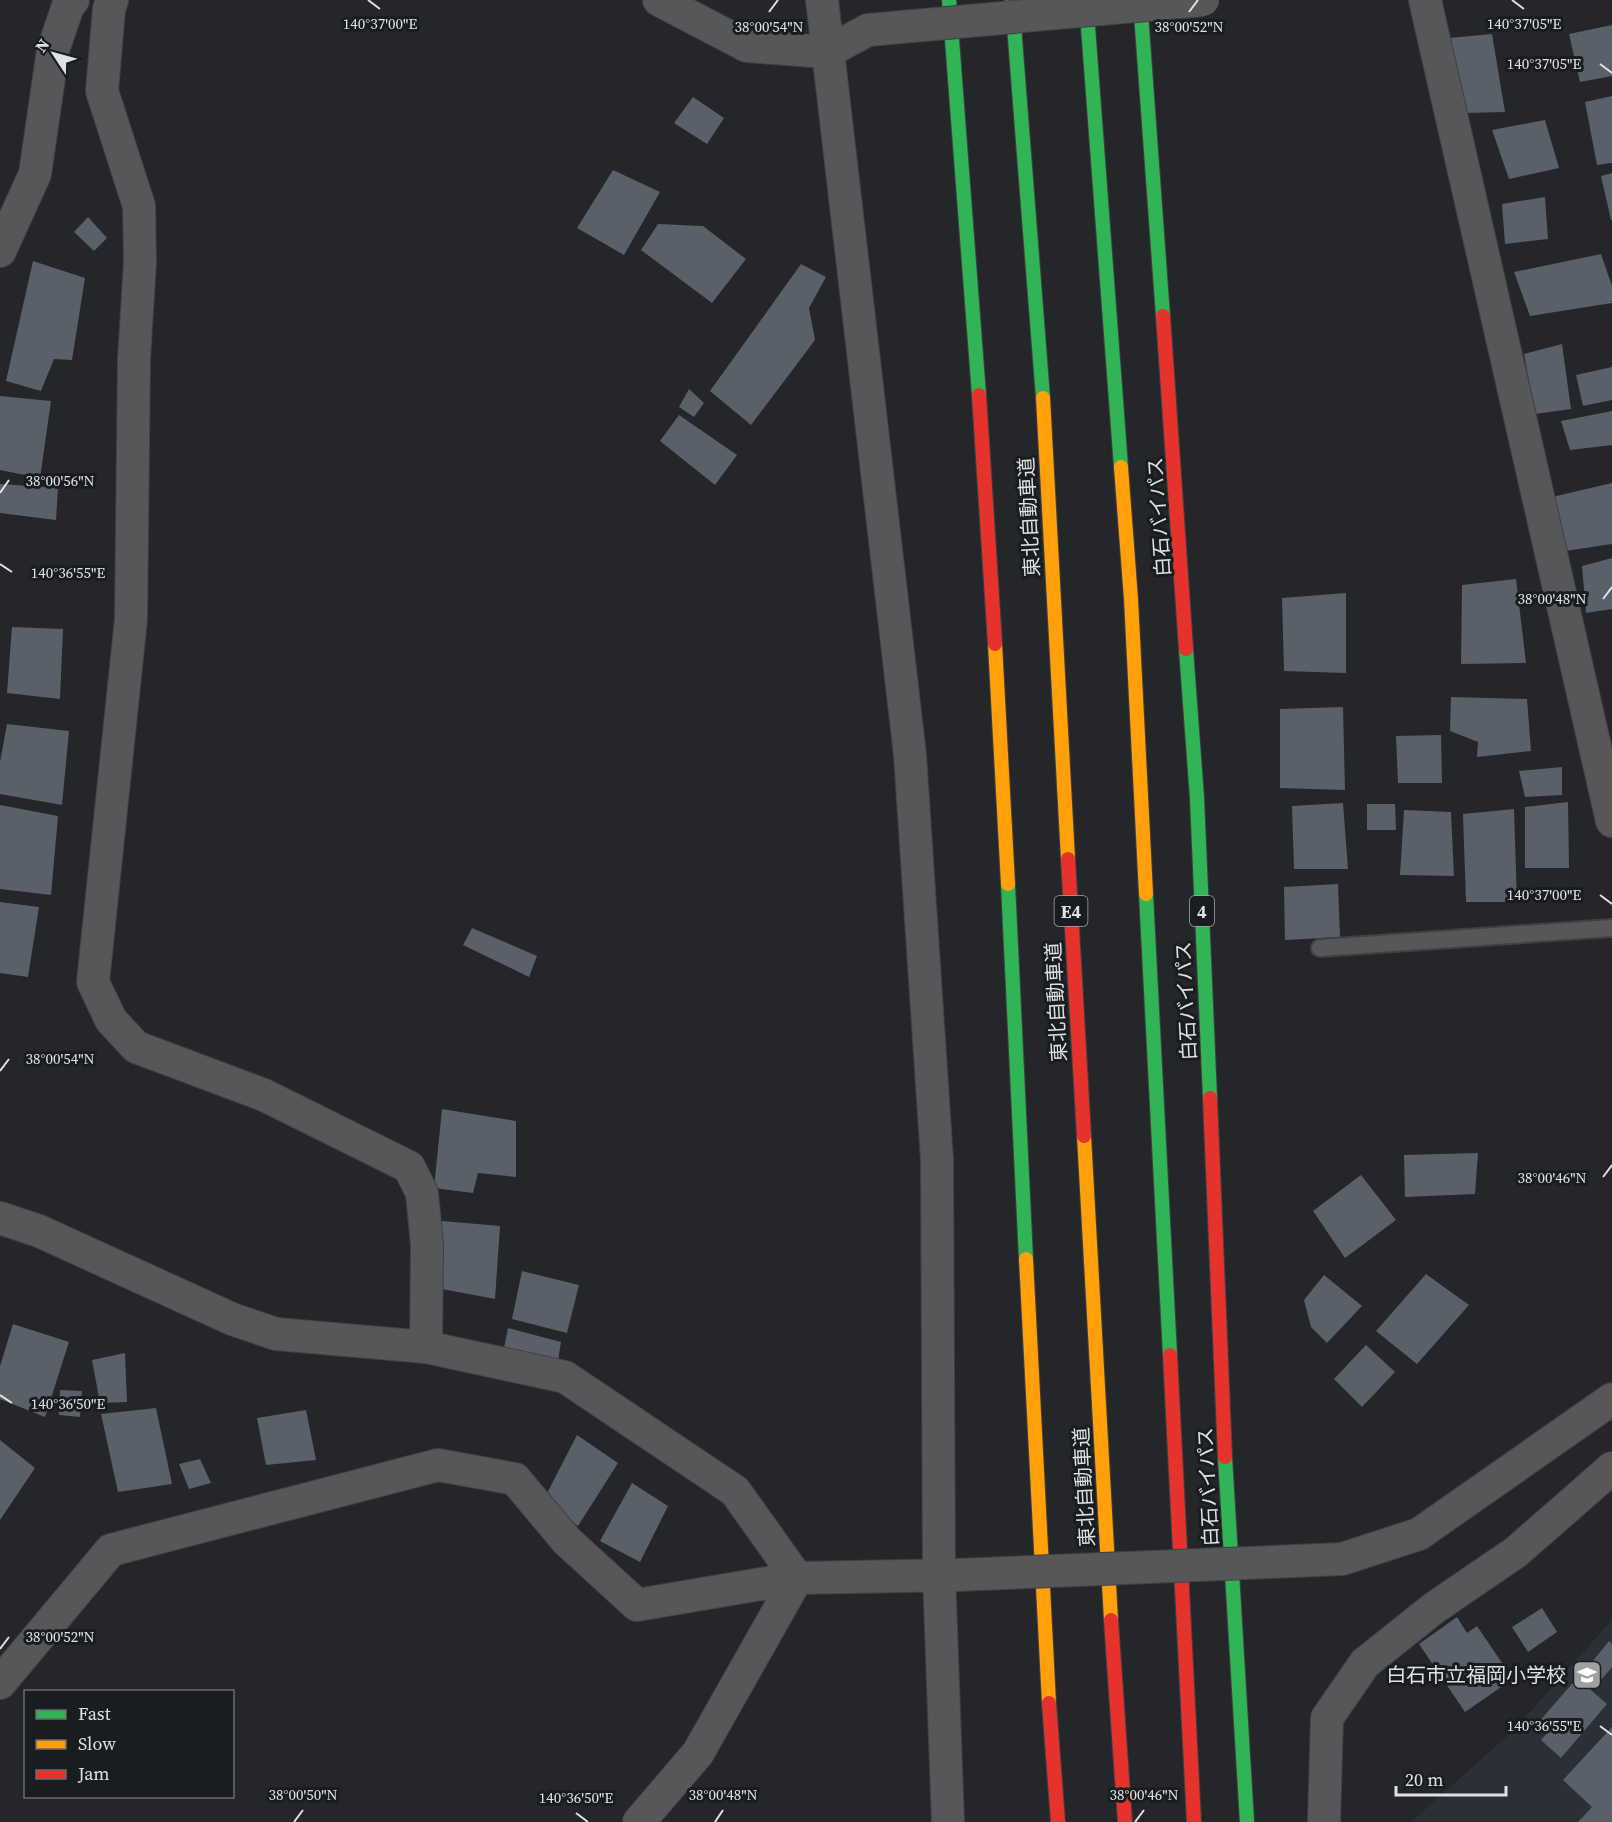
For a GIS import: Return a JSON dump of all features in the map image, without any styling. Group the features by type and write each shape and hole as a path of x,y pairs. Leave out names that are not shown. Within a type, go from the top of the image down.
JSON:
{"highway":[{"path":"950,0 974,308 1011,934 1043,1626 1058,1822"},
{"name":"東北自動車道","path":"1012,0 1038,328 1114,1688 1125,1822"},
{"name":"白石バイパス","path":"1086,0 1131,599 1149,998 1194,1822"},
{"name":"白石バイパス","path":"1140,0 1165,319 1197,798 1228,1517 1247,1822"}],"street":[{"path":"0,251 35,174 53,50 68,6 73,0"},
{"path":"112,0 109,9 102,91 139,206 140,262 134,359 131,619 93,982 111,1020 136,1047 264,1095 409,1167 422,1193 427,1245 426,1347"},
{"path":"660,0 747,46 827,52 868,30 1203,0"},
{"path":"822,0 910,755 937,1160 948,1575 948,1822"},
{"path":"1425,0 1612,821"},
{"path":"0,1218 39,1231 232,1319 276,1334 426,1347 565,1377 735,1491 797,1578"},
{"path":"0,1683 111,1550 438,1465 515,1479 567,1541 637,1605 797,1578 948,1575 1341,1559 1419,1534 1612,1399"},
{"path":"1324,1822 1327,1718 1365,1663 1434,1608 1516,1552 1612,1468"},
{"path":"639,1822 698,1753 797,1578"}],"lane":[{"path":"1320,948 1612,928"}],"shaded area":[{"name":"白石市立福岡小学校","path":"1612,1620 1612,1822 1411,1822 1514,1730"}],"building":[{"path":"1612,25 1612,76 1580,82 1569,34"},
{"path":"1492,34 1505,112 1465,113 1449,38"},
{"path":"1612,96 1612,163 1597,165 1585,102"},
{"path":"693,97 724,118 707,144 674,123"},
{"path":"1545,120 1559,168 1509,179 1492,130"},
{"path":"613,170 660,192 624,255 577,228"},
{"path":"1612,173 1612,220 1611,220 1601,176"},
{"path":"1545,197 1548,239 1505,244 1502,204"},
{"path":"88,217 107,238 94,251 74,232"},
{"path":"658,224 703,226 746,259 712,303 641,250"},
{"path":"1601,254 1612,286 1612,303 1530,316 1514,272"},
{"path":"33,261 85,278 72,360 54,359 41,391 6,381"},
{"path":"801,264 826,277 809,308 815,340 751,425 710,391"},
{"path":"1562,344 1571,409 1535,414 1524,354"},
{"path":"1612,367 1612,400 1583,406 1576,375"},
{"path":"689,389 704,403 694,417 679,407"},
{"path":"0,396 51,401 40,478 0,470"},
{"path":"1612,411 1612,445 1570,450 1561,421"},
{"path":"679,415 737,455 715,485 660,441"},
{"path":"1612,483 1612,544 1565,551 1552,497"},
{"path":"0,484 58,488 56,520 0,513"},
{"path":"1612,558 1612,609 1586,613 1582,566"},
{"path":"1516,579 1526,663 1461,664 1462,585"},
{"path":"1346,593 1346,673 1284,671 1282,598"},
{"path":"12,627 63,629 60,699 7,693"},
{"path":"1451,697 1527,699 1531,751 1477,757 1478,742 1450,731"},
{"path":"1343,707 1345,790 1280,788 1280,709"},
{"path":"7,724 69,731 62,805 0,794 0,762"},
{"path":"1441,735 1442,783 1398,783 1396,736"},
{"path":"1562,767 1562,795 1525,797 1519,771"},
{"path":"1568,802 1569,868 1525,868 1525,807"},
{"path":"1343,803 1348,869 1294,869 1292,806"},
{"path":"1367,804 1395,804 1396,830 1367,830"},
{"path":"0,805 58,816 51,895 0,889"},
{"path":"1514,809 1517,902 1466,902 1463,814"},
{"path":"1404,810 1451,812 1454,876 1400,875"},
{"path":"1338,884 1340,937 1285,940 1284,887"},
{"path":"0,902 39,907 28,977 0,973"},
{"path":"472,928 537,956 529,977 463,945"},
{"path":"442,1109 516,1121 516,1177 478,1173 473,1193 434,1188"},
{"path":"1478,1153 1475,1194 1405,1197 1404,1155"},
{"path":"1361,1175 1396,1220 1345,1258 1313,1211"},
{"path":"442,1221 500,1226 495,1299 442,1289"},
{"path":"522,1271 579,1285 567,1333 512,1319"},
{"path":"1426,1274 1469,1305 1417,1364 1376,1331"},
{"path":"1324,1275 1362,1306 1327,1343 1311,1327 1304,1300"},
{"path":"13,1324 69,1342 45,1417 0,1399 0,1366"},
{"path":"508,1328 561,1342 557,1368 503,1353"},
{"path":"1366,1345 1395,1372 1362,1407 1334,1379"},
{"path":"125,1353 127,1402 100,1403 92,1360"},
{"path":"60,1390 82,1391 80,1417 59,1415"},
{"path":"156,1408 172,1484 118,1492 101,1414"},
{"path":"306,1410 316,1460 266,1465 257,1418"},
{"path":"577,1435 618,1463 578,1526 543,1501"},
{"path":"0,1440 35,1468 0,1520"},
{"path":"200,1459 211,1483 189,1489 179,1464"},
{"path":"632,1483 668,1506 640,1562 600,1541"},
{"path":"1542,1608 1557,1632 1528,1652 1512,1627"},
{"path":"1457,1617 1467,1633 1477,1626 1513,1679 1465,1712 1419,1644"},
{"path":"1609,1641 1612,1644 1612,1667 1602,1679 1588,1667"},
{"path":"1577,1678 1607,1704 1561,1758 1541,1740 1548,1732 1538,1723"},
{"path":"1612,1727 1612,1822 1578,1822 1592,1807 1563,1780"}],"traffic: fast":[{"path":"949,0 979,395"},
{"path":"1012,0 1043,398"},
{"path":"1086,0 1121,467"},
{"path":"1140,0 1163,316"},
{"path":"1186,649 1197,798 1210,1098"},
{"path":"1008,884 1026,1259"},
{"path":"1146,894 1170,1355"},
{"path":"1225,1457 1247,1822"}],"traffic: slow":[{"path":"1043,398 1068,859"},
{"path":"1121,467 1131,599 1146,894"},
{"path":"995,644 1008,884"},
{"path":"1084,1136 1111,1620"},
{"path":"1026,1259 1049,1703"}],"traffic: jam":[{"path":"1163,316 1186,649"},
{"path":"979,395 995,644"},
{"path":"1068,859 1084,1136"},
{"path":"1210,1098 1225,1457"},
{"path":"1170,1355 1194,1822"},
{"path":"1111,1620 1125,1822"},
{"path":"1049,1703 1058,1822"}],"place":[{"name":"白石市立福岡小学校","path":"1587,1675"}]}
